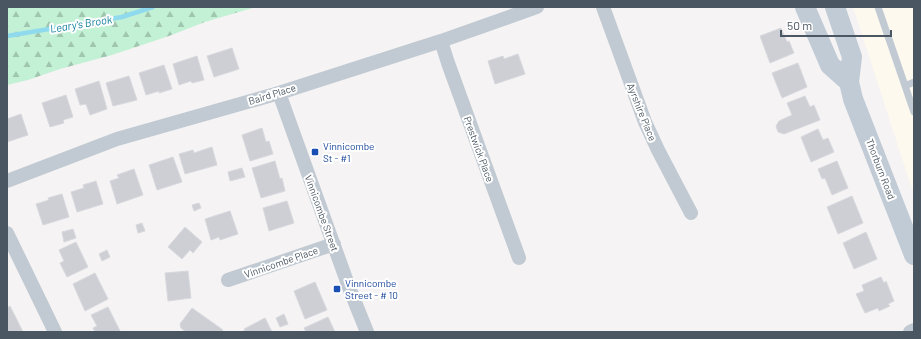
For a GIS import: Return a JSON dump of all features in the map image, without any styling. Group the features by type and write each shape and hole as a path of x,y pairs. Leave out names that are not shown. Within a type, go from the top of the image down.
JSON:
{"main road":[{"name":"Thorburn Road","path":"805,7 830,64 849,82"},
{"name":"Thorburn Road","path":"834,7 852,57 849,82 854,99 914,255"}],"street":[{"name":"Baird Place","path":"7,181 117,139 279,93 441,41 537,7"},
{"name":"Ayrshire Place","path":"603,7 645,122 691,213"},
{"name":"Prestwick Place","path":"441,41 519,258"},
{"name":"Vinnicombe Street","path":"279,93 367,332"},
{"path":"7,234 55,332"},
{"name":"Vinnicombe Place","path":"228,280 334,244"},
{"path":"910,332 914,330"}],"lane":[{"path":"878,7 914,112"},
{"path":"905,86 914,82"}],"shaded area":[{"path":"853,7 914,7 914,194 909,180"}],"green space":[{"path":"7,7 256,7 205,22 112,55 7,85"}],"building":[{"path":"781,28 794,53 770,63 760,36"},
{"path":"232,48 239,69 214,77 207,56"},
{"path":"518,54 525,74 495,84 488,61 503,56 504,59"},
{"path":"197,56 204,80 192,83 191,81 179,85 173,64"},
{"path":"798,63 807,87 782,98 772,73"},
{"path":"164,65 172,89 146,95 139,73"},
{"path":"129,76 137,100 113,106 106,83"},
{"path":"99,81 107,109 90,115 86,104 80,105 75,89"},
{"path":"66,95 73,117 63,120 64,123 50,127 42,103"},
{"path":"805,96 810,107 814,105 820,120 784,134 778,132 776,126 779,121 792,115 787,103"},
{"path":"21,114 28,135 7,142 7,119"},
{"path":"262,128 266,142 269,141 273,154 250,161 242,135"},
{"path":"818,129 823,140 828,138 834,152 811,162 801,137"},
{"path":"212,147 217,165 185,174 179,154 193,150 194,153"},
{"path":"173,157 182,182 157,190 149,165"},
{"path":"275,161 280,179 282,178 285,191 261,198 252,168"},
{"path":"837,161 848,188 832,195 825,178 822,179 818,169"},
{"path":"242,168 245,177 230,181 228,172"},
{"path":"134,169 143,195 117,204 110,181 119,178 117,175"},
{"path":"96,181 103,204 77,212 71,192 84,188 83,185"},
{"path":"62,194 69,217 43,225 36,204 49,200 48,198"},
{"path":"852,196 863,223 838,234 827,207"},
{"path":"287,201 294,223 269,231 263,208"},
{"path":"199,203 201,208 194,211 192,205"},
{"path":"230,211 238,234 220,240 219,237 211,240 205,219"},
{"path":"142,223 145,231 138,233 136,225"},
{"path":"185,227 202,242 193,253 190,250 182,259 168,247"},
{"path":"73,229 76,238 64,242 62,232"},
{"path":"866,232 877,259 854,269 843,243"},
{"path":"76,242 88,267 67,277 60,263 64,261 59,250"},
{"path":"107,250 110,257 102,261 99,254"},
{"path":"188,271 191,298 168,301 165,273"},
{"path":"95,273 108,299 85,311 73,284"},
{"path":"881,277 884,283 886,281 894,301 888,304 890,306 879,311 878,308 865,313 856,294 864,291 862,285"},
{"path":"315,282 327,310 305,319 294,291"},
{"path":"10,306 23,332 7,332 7,308"},
{"path":"108,307 120,331 95,332 93,328 97,326 91,315"},
{"path":"192,308 223,330 221,332 186,332 181,328 180,324"},
{"path":"284,314 288,324 280,327 276,318"},
{"path":"328,317 335,332 306,332 304,328"},
{"path":"265,318 272,332 242,332 245,330 244,329"}],"waterway":[{"name":"Leary's Brook","path":"7,36 122,17 153,7"}],"place":[{"name":"Vinnicombe St - #1","path":"315,152"},
{"name":"Vinnicombe Street - # 10","path":"337,289"}]}
